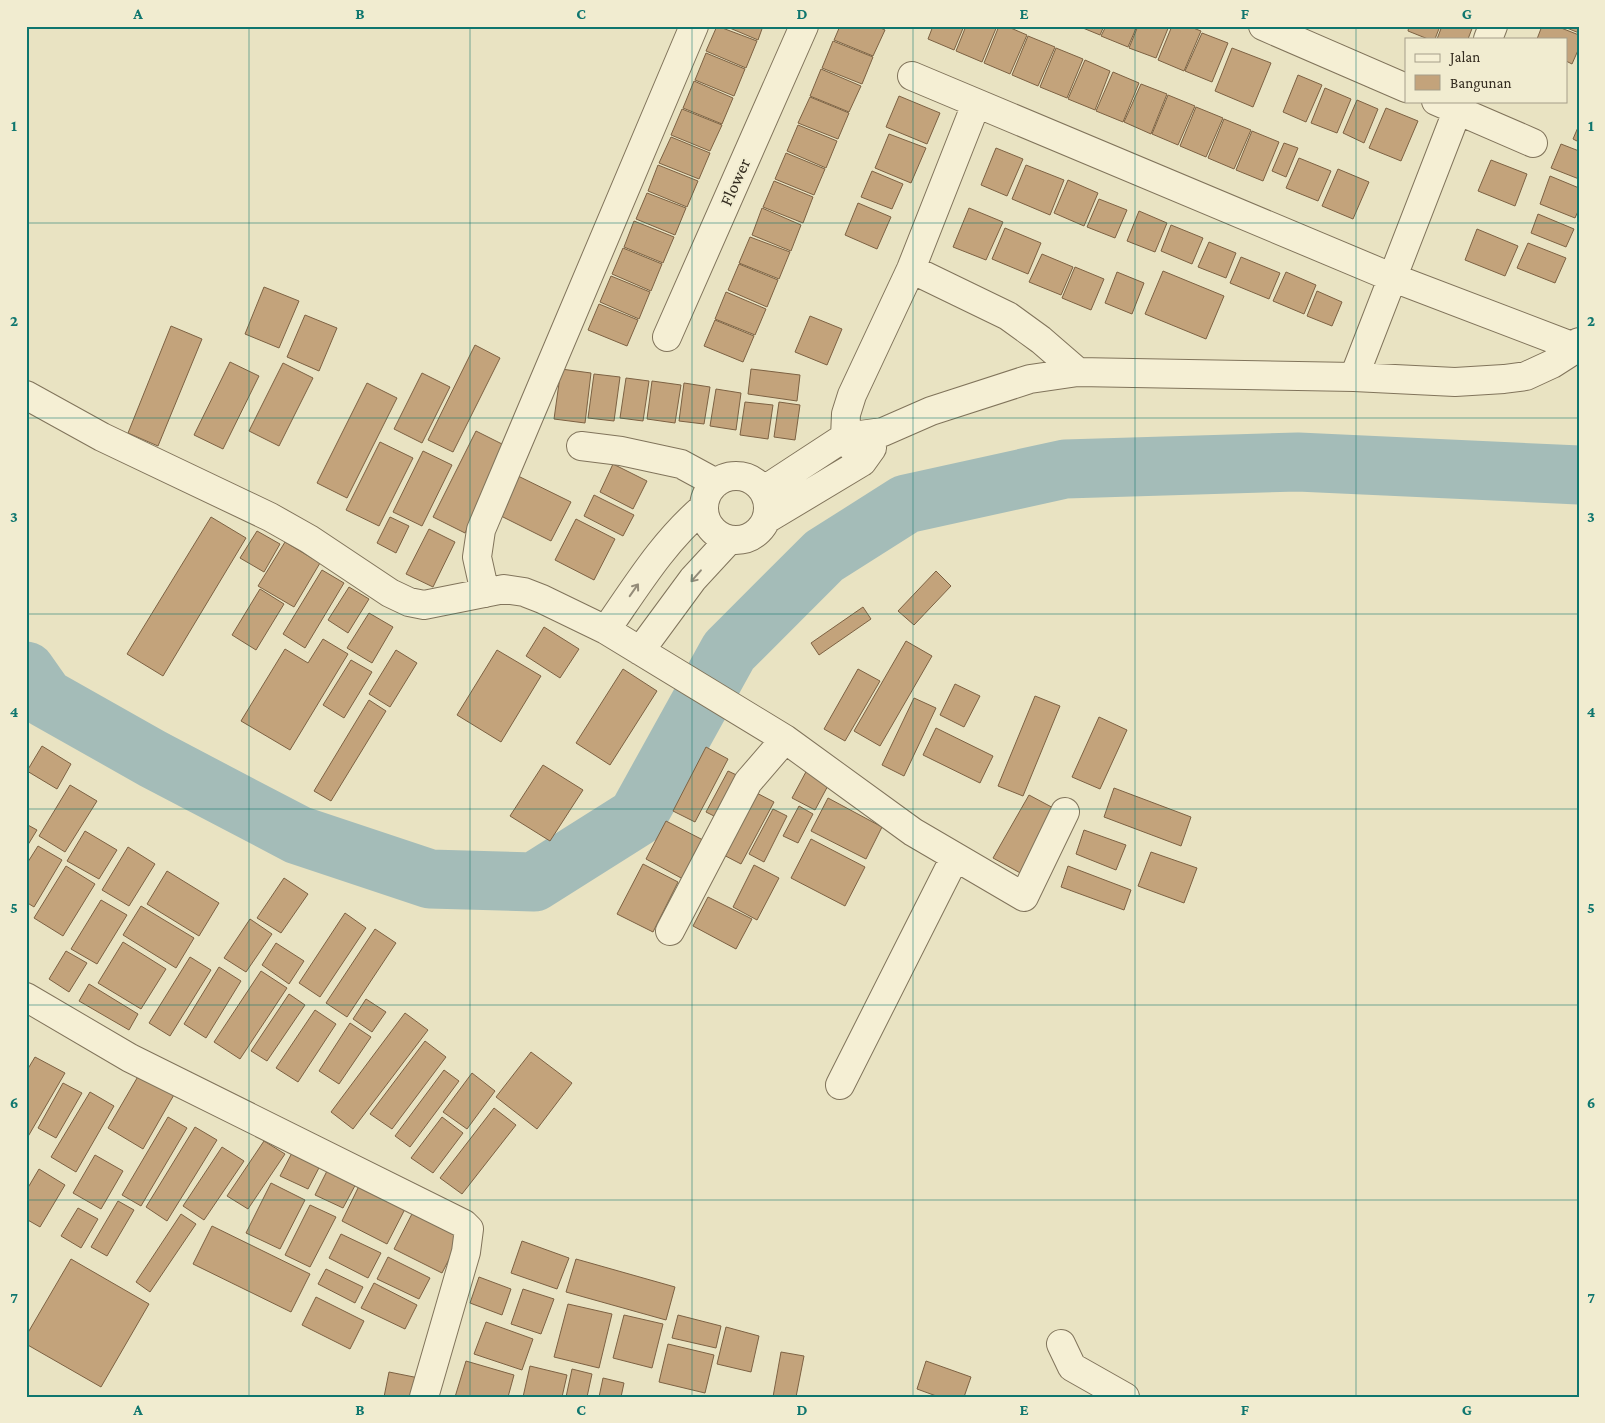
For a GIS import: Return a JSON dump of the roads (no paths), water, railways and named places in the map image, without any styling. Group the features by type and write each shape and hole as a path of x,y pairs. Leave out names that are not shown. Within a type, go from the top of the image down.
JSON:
{"street":[{"path":"485,593 477,557 481,530 694,26"},
{"name":"Flower","path":"667,337 804,26"},
{"path":"1263,26 1405,88"},
{"path":"1488,38 1494,26"},
{"path":"912,76 1391,277 1578,345"},
{"path":"862,462 844,437 846,414 852,395 911,268 976,104"},
{"path":"1354,377 1451,104 1533,143"},
{"path":"911,268 1008,316 1041,340 1078,372"},
{"path":"764,490 844,437 883,432 931,411 1030,379 1078,372 1354,377 1456,382 1526,376 1552,364 1578,345"},
{"path":"26,395 102,437 270,517 309,539 390,593 409,602 424,605 504,589 524,592 606,630 785,739 914,832 1024,897 1065,812"},
{"path":"703,508 707,523 716,534 729,540 745,540 758,532 768,519 862,462 883,432"},
{"path":"581,446 621,451 681,464 716,482"},
{"path":"606,630 656,557 687,522 703,508 709,490 716,482 725,477 736,475 756,482 764,490 769,504 768,519"},
{"path":"640,651 693,579 729,540"},
{"path":"670,931 748,782 785,739"},
{"path":"840,1085 955,857"},
{"path":"26,997 130,1058 464,1224 468,1229 466,1252 424,1397"},
{"path":"1061,1344 1072,1367 1125,1397"}],"waterway":[{"path":"26,671 45,698 153,759 298,835 430,879 534,882 637,817 729,651 824,556 906,504 1065,469 1298,462 1579,475"}]}
